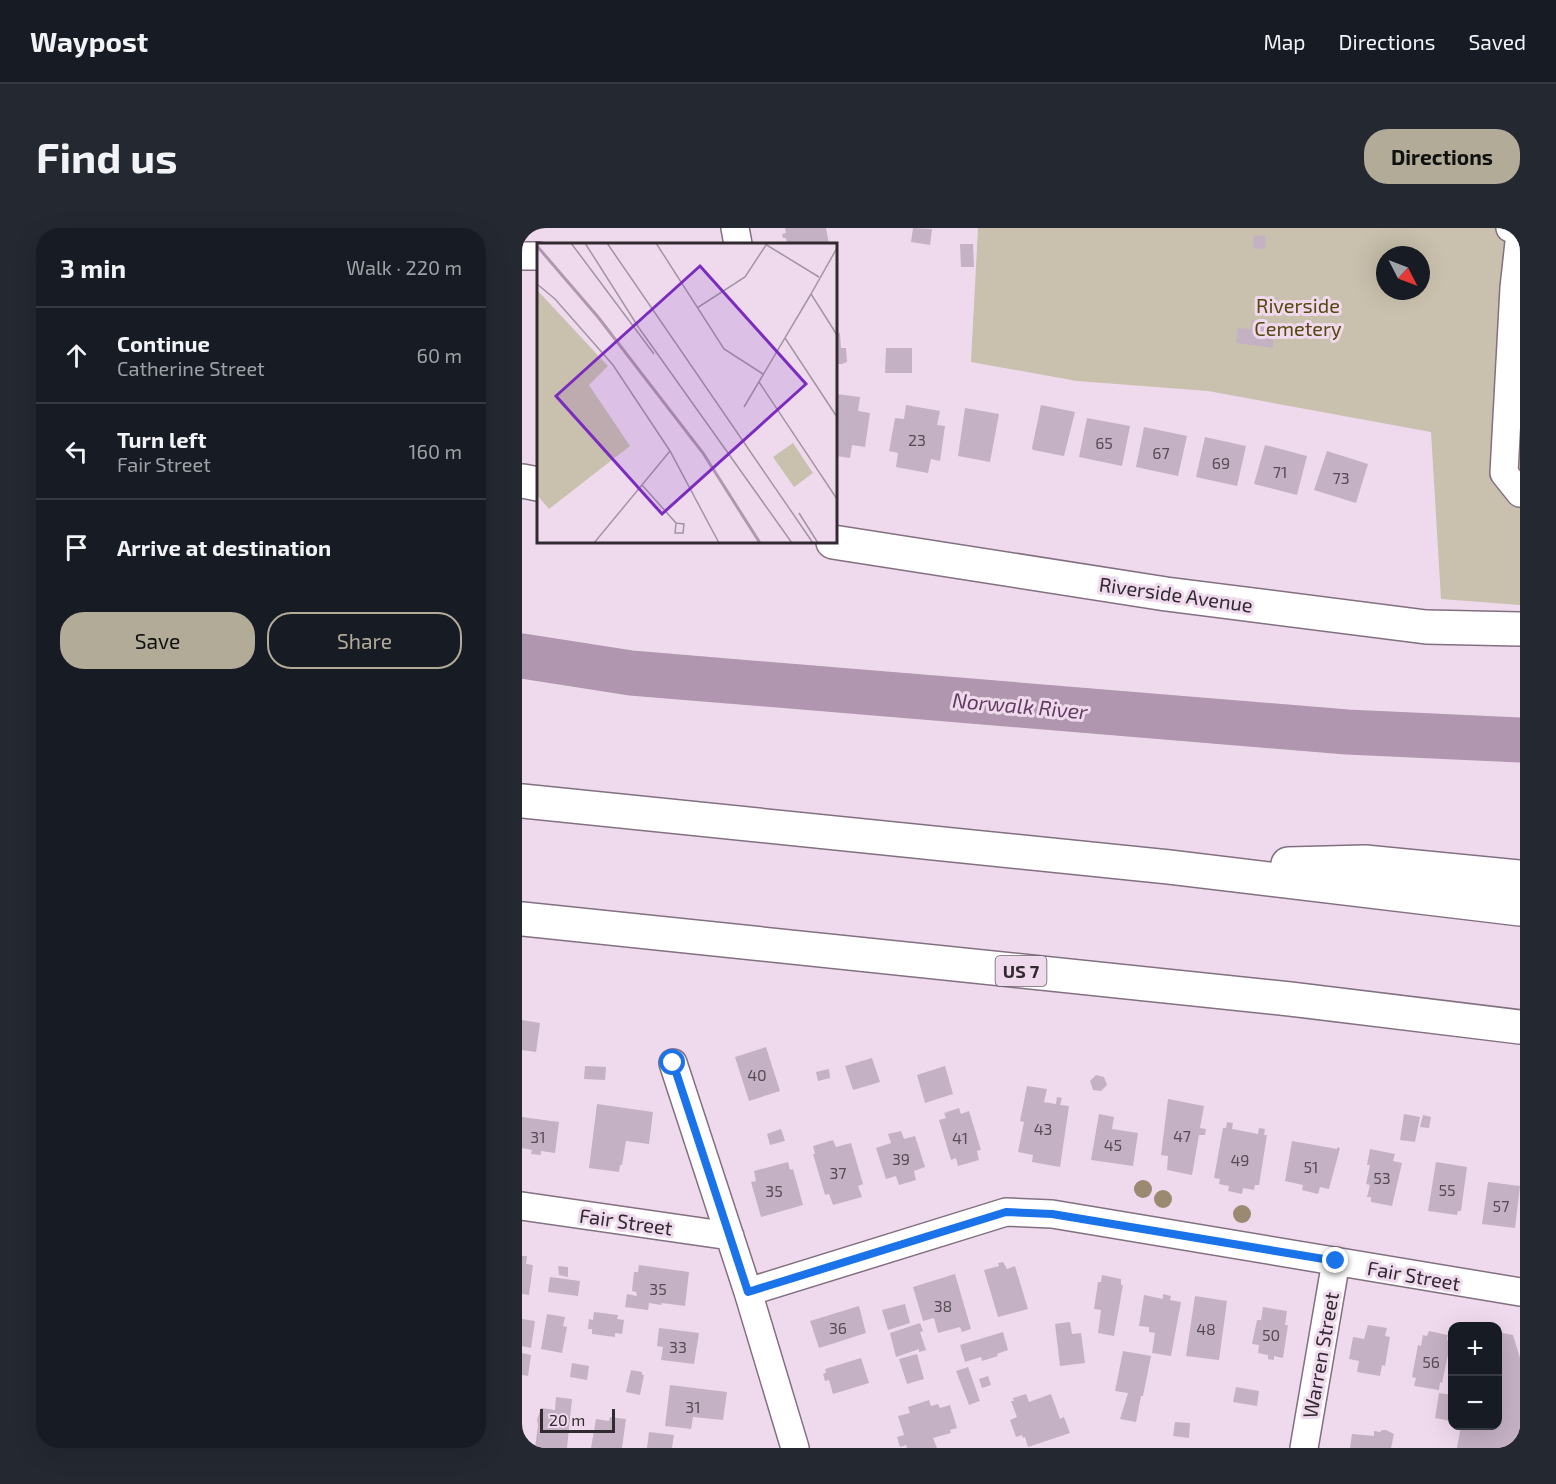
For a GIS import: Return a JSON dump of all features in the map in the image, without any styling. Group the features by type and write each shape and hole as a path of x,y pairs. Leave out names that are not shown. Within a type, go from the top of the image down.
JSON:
{"main road":[{"path":"522,481 537,484"},
{"name":"Riverside Avenue","path":"837,543 1190,597 1426,627 1520,629"},
{"path":"522,801 1169,867 1520,909"},
{"path":"1169,867 1365,862 1520,877"},
{"name":"US 7","path":"522,919 1279,998 1520,1027"}],"street":[{"path":"735,228 738,243"},
{"path":"1510,228 1520,233 1514,288 1504,473 1520,493"},
{"path":"673,1063 748,1292 795,1448"},
{"name":"Fair Street","path":"522,1206 730,1236"},
{"name":"Fair Street","path":"748,1292 1006,1212 1052,1214 1520,1292"},
{"name":"Warren Street","path":"1304,1448 1336,1261"}],"green space":[{"name":"Riverside Cemetery","path":"978,228 1520,228 1520,605 1441,599 1431,432 1208,391 1077,381 971,362"}],"building":[{"path":"785,228 826,228 829,243 787,243 782,234 786,233"},
{"path":"913,228 932,229 930,245 911,242"},
{"path":"1254,235 1266,236 1265,249 1253,248"},
{"path":"960,244 973,244 974,267 961,267"},
{"path":"1252,320 1266,322 1265,331 1273,332 1273,348 1236,343 1238,328 1250,329"},
{"path":"837,333 840,333 841,348 846,348 847,362 837,364"},
{"path":"886,348 912,348 912,373 885,373"},
{"path":"837,394 860,397 858,411 870,413 865,447 852,445 850,458 837,456"},
{"path":"906,405 940,411 937,425 945,426 940,461 931,459 928,473 896,467 898,453 889,451 895,418 904,419"},
{"path":"1041,405 1075,412 1064,456 1032,448"},
{"path":"965,408 999,414 990,462 958,456"},
{"path":"1087,418 1130,426 1122,466 1079,457"},
{"path":"1144,427 1187,436 1178,476 1136,467"},
{"path":"1205,437 1246,446 1237,486 1196,477"},
{"path":"1265,445 1307,456 1297,495 1254,484"},
{"path":"1327,451 1368,464 1356,503 1314,490"},
{"path":"522,1020 540,1023 536,1052 522,1050"},
{"path":"766,1047 780,1091 749,1101 735,1057"},
{"path":"872,1058 880,1082 853,1090 845,1066"},
{"path":"585,1066 606,1067 605,1080 584,1079"},
{"path":"945,1066 953,1094 925,1103 917,1075"},
{"path":"829,1069 830,1078 818,1081 816,1072"},
{"path":"1096,1075 1104,1077 1107,1085 1101,1091 1093,1090 1090,1081"},
{"path":"1027,1086 1047,1089 1044,1102 1056,1104 1057,1097 1062,1098 1060,1105 1069,1106 1060,1167 1032,1162 1033,1155 1018,1152 1024,1122 1020,1121"},
{"path":"1168,1099 1204,1106 1200,1128 1206,1129 1205,1135 1199,1135 1192,1175 1167,1170 1168,1156 1161,1155"},
{"path":"597,1104 653,1112 649,1144 626,1141 619,1172 589,1168"},
{"path":"959,1108 961,1114 969,1111 981,1150 977,1151 979,1160 958,1166 956,1158 951,1160 939,1120 946,1118 944,1113"},
{"path":"1099,1114 1114,1117 1112,1129 1138,1133 1133,1166 1091,1160"},
{"path":"1404,1114 1420,1117 1415,1142 1400,1140"},
{"path":"1423,1115 1431,1117 1429,1128 1420,1127"},
{"path":"522,1117 559,1122 555,1153 541,1151 541,1155 531,1154 532,1150 522,1148"},
{"path":"1227,1122 1233,1123 1232,1129 1258,1134 1259,1128 1265,1129 1264,1135 1267,1135 1259,1185 1255,1185 1254,1190 1243,1188 1242,1194 1228,1191 1229,1186 1219,1184 1220,1179 1214,1178 1223,1128 1226,1128"},
{"path":"781,1129 785,1141 770,1145 767,1134"},
{"path":"901,1131 904,1139 915,1136 925,1167 914,1171 916,1180 899,1185 896,1176 886,1179 876,1148 891,1143 888,1134"},
{"path":"833,1140 836,1147 851,1143 863,1184 858,1186 862,1197 833,1205 829,1194 825,1195 813,1154 815,1154 813,1146"},
{"path":"1292,1141 1340,1148 1329,1189 1320,1187 1318,1194 1302,1190 1303,1185 1285,1181"},
{"path":"1370,1149 1395,1154 1393,1161 1402,1163 1392,1206 1371,1202 1371,1197 1367,1197 1370,1185 1366,1184 1370,1165 1367,1165"},
{"path":"788,1162 790,1170 793,1169 803,1205 761,1217 751,1182 756,1181 754,1171"},
{"path":"1436,1162 1467,1167 1461,1211 1458,1211 1457,1215 1428,1211"},
{"path":"1488,1182 1520,1186 1515,1228 1482,1224"},
{"path":"522,1256 527,1256 526,1264 533,1265 529,1295 522,1294"},
{"path":"1003,1262 1007,1269 1015,1266 1028,1309 998,1317 984,1270 999,1266 998,1263"},
{"path":"639,1265 689,1272 685,1306 649,1303 648,1310 625,1307 627,1294 637,1296 636,1292 632,1291 634,1272 638,1272"},
{"path":"558,1266 568,1267 568,1277 559,1275"},
{"path":"955,1274 971,1329 962,1332 960,1327 938,1333 934,1318 923,1321 913,1287"},
{"path":"1102,1275 1121,1279 1121,1285 1123,1285 1114,1336 1098,1333 1101,1310 1094,1309 1098,1282 1101,1282"},
{"path":"550,1277 580,1281 578,1296 548,1292"},
{"path":"1163,1294 1171,1296 1170,1300 1181,1302 1171,1356 1152,1353 1155,1333 1149,1332 1149,1327 1139,1326 1144,1295 1163,1299"},
{"path":"1195,1296 1227,1301 1219,1360 1186,1356"},
{"path":"905,1304 910,1323 888,1330 882,1310"},
{"path":"859,1306 866,1333 819,1348 810,1321"},
{"path":"1263,1307 1287,1311 1285,1325 1288,1325 1283,1358 1274,1356 1274,1360 1268,1359 1268,1355 1258,1353 1259,1345 1252,1344 1257,1320 1261,1320"},
{"path":"594,1312 618,1315 617,1319 624,1320 622,1334 615,1333 615,1337 592,1334 592,1329 588,1329 589,1319 593,1320"},
{"path":"547,1314 565,1317 563,1326 567,1327 562,1353 541,1349"},
{"path":"522,1319 535,1321 531,1348 522,1346"},
{"path":"1070,1322 1072,1334 1081,1333 1085,1363 1060,1366 1055,1324"},
{"path":"920,1323 923,1331 920,1332 926,1350 919,1352 919,1349 896,1357 890,1333"},
{"path":"1368,1325 1387,1328 1385,1336 1390,1337 1385,1366 1382,1365 1380,1376 1357,1372 1359,1361 1349,1359 1353,1337 1364,1339"},
{"path":"659,1328 699,1333 694,1364 661,1360 663,1347 657,1346"},
{"path":"1429,1331 1448,1335 1448,1355 1439,1390 1414,1386 1416,1378 1412,1377 1418,1345 1421,1346 1423,1335 1427,1336"},
{"path":"1003,1332 1008,1350 982,1361 981,1357 965,1362 960,1345"},
{"path":"1502,1333 1513,1335 1520,1358 1520,1448 1457,1448 1460,1430 1502,1430"},
{"path":"1123,1351 1151,1356 1136,1422 1120,1419 1128,1393 1115,1391"},
{"path":"522,1353 531,1355 528,1376 522,1375"},
{"path":"917,1354 924,1379 907,1384 899,1359"},
{"path":"861,1358 869,1383 833,1394 829,1380 825,1381 823,1374 826,1373 825,1369"},
{"path":"572,1363 589,1366 587,1380 570,1377"},
{"path":"968,1367 980,1401 969,1405 956,1371"},
{"path":"631,1370 642,1372 644,1375 640,1395 626,1392"},
{"path":"988,1376 991,1385 982,1388 979,1379"},
{"path":"670,1385 727,1392 723,1420 693,1417 691,1429 665,1426"},
{"path":"1236,1387 1259,1391 1257,1406 1233,1402"},
{"path":"1439,1393 1448,1394 1448,1421 1435,1418"},
{"path":"1026,1394 1029,1402 1051,1394 1060,1419 1064,1417 1070,1433 1028,1447 1025,1437 1023,1438 1022,1435 1016,1437 1010,1420 1017,1417 1011,1401 1014,1401 1013,1398"},
{"path":"556,1397 572,1399 567,1448 535,1448 537,1420 541,1408 555,1410"},
{"path":"929,1400 931,1406 938,1404 940,1408 950,1405 957,1428 950,1430 951,1433 933,1438 937,1448 907,1448 906,1445 900,1447 897,1437 904,1435 898,1416 910,1413 908,1407"},
{"path":"610,1417 626,1419 622,1448 591,1448 596,1419 609,1421"},
{"path":"1175,1422 1190,1423 1189,1438 1173,1436"},
{"path":"1382,1430 1394,1434 1391,1448 1350,1448 1352,1434 1374,1436 1374,1431"},
{"path":"649,1432 674,1435 672,1448 647,1448"}],"waterway":[{"name":"Norwalk River","path":"522,656 631,673 1347,732 1520,740"}],"route":[{"path":"673,1063 748,1292 1006,1212 1052,1214 1336,1261"}]}
